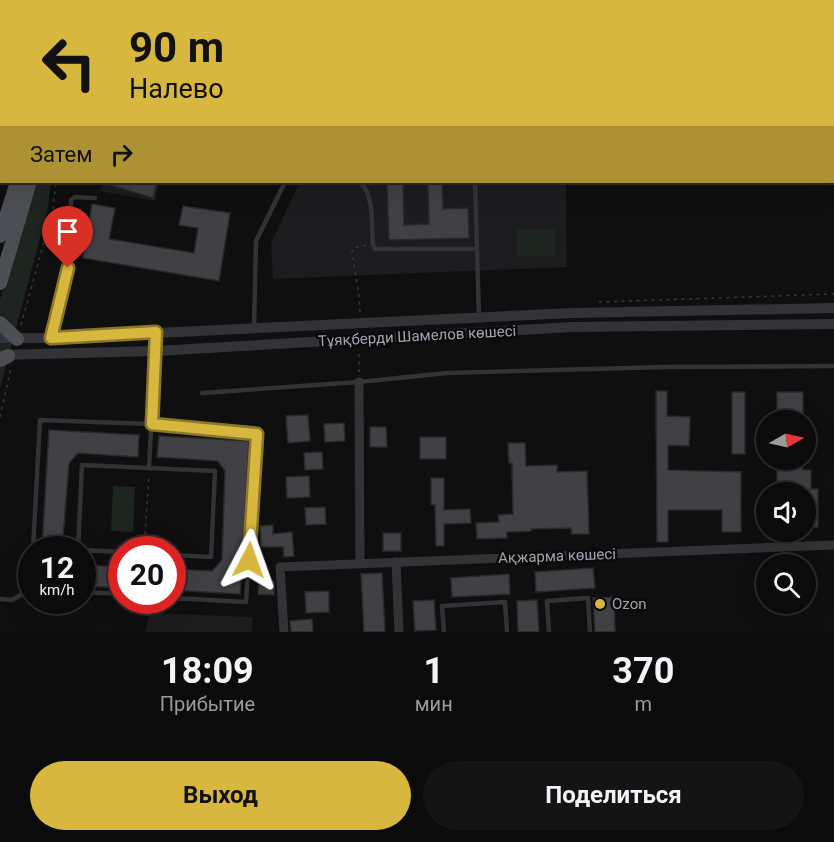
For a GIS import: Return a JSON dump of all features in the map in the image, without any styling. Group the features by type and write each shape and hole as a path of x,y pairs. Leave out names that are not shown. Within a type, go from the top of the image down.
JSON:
{"main road":[{"path":"0,236 17,183"},
{"path":"0,283 30,183"},
{"path":"0,323 17,339"}],"street":[{"name":"Тұяқберди Шамелов көшесі","path":"0,338 51,338 573,313 834,308"},
{"path":"393,322 393,338"},
{"name":"Тұяқберди Шамелов көшесі","path":"5,357 156,351 572,327 834,324"},
{"path":"359,382 360,563"},
{"name":"Ақжарма көшесі","path":"284,632 280,567 834,545"},
{"path":"396,562 399,632"}],"lane":[{"path":"254,328 256,241 285,183"},
{"path":"361,183 367,188 369,196 375,249 379,251 477,249"},
{"path":"475,183 479,317"},
{"path":"51,338 68,268 71,200 75,197 95,198"},
{"path":"149,468 156,332"},
{"path":"202,393 359,382 447,373 666,367 834,366"},
{"path":"34,536 40,420 152,424 257,434 246,602 186,599"},
{"path":"80,536 82,465 215,471 211,557 186,556"},
{"path":"0,599 12,600 18,597"},
{"path":"549,632 547,601 588,598 590,632"},
{"path":"444,632 442,606 505,602 507,632"}],"path":[{"path":"17,339 53,209 56,183"},
{"path":"360,323 359,296 352,252 353,248 373,245"},
{"path":"595,302 834,294"},
{"path":"359,340 359,382"},
{"path":"0,417 5,357"},
{"path":"145,536 149,468"}],"shaded area":[{"path":"38,183 51,183 48,208 0,388 0,299"},
{"path":"103,183 160,183 155,201 100,191"},
{"path":"300,183 566,183 567,267 273,279 271,243"},
{"path":"517,229 555,229 555,256 517,256"},
{"path":"113,486 135,487 133,532 111,531"},
{"path":"150,614 253,617 252,632 145,632"}],"building":[{"path":"107,183 157,183 153,198"},
{"path":"387,183 403,183 404,225 429,224 428,183 442,183 443,209 468,208 469,238 389,240"},
{"path":"92,204 115,208 109,239 194,253 198,228 179,225 183,206 230,213 219,281 83,258"},
{"path":"656,391 667,391 667,416 690,417 689,446 668,445 668,470 741,472 741,532 722,532 722,510 668,510 668,542 657,542"},
{"path":"732,392 745,392 745,454 732,454"},
{"path":"777,392 803,392 803,410 777,410"},
{"path":"308,415 310,441 288,443 286,416"},
{"path":"344,423 345,441 325,442 324,424"},
{"path":"370,427 386,427 387,447 370,447"},
{"path":"49,430 139,435 138,457 78,453 69,463 63,536 43,536"},
{"path":"159,436 249,441 240,594 186,591 186,570 212,571 222,560 225,471 218,461 157,457"},
{"path":"420,437 446,437 446,459 420,459"},
{"path":"508,443 525,443 526,466 557,465 557,472 587,471 589,534 572,534 571,528 531,529 531,531 507,532 507,538 477,539 476,523 499,522 498,515 513,514 512,463 509,463"},
{"path":"322,452 323,469 305,470 304,453"},
{"path":"777,470 811,470 811,482 777,482"},
{"path":"309,476 310,497 287,498 286,477"},
{"path":"431,478 444,478 444,510 470,509 471,523 444,524 444,546 436,546 435,505 431,505"},
{"path":"816,489 818,489 818,527 816,527"},
{"path":"325,507 326,524 306,525 305,508"},
{"path":"273,525 273,534 292,532 294,556 284,557 283,547 261,547 260,526"},
{"path":"383,533 401,533 401,551 383,551"},
{"path":"96,566 108,566 108,587 96,587"},
{"path":"593,568 595,588 536,592 535,572"},
{"path":"382,573 385,632 364,632 361,574"},
{"path":"509,574 510,594 452,597 451,578"},
{"path":"259,577 270,577 270,581 274,581 274,595 258,594"},
{"path":"329,591 329,612 306,613 305,592"},
{"path":"614,597 615,632 595,632 593,598"},
{"path":"434,600 436,630 415,631 413,601"},
{"path":"537,600 539,632 518,632 517,601"},
{"path":"312,619 313,632 291,632 290,621"}],"place":[{"name":"Ozon","path":"600,604"}],"route":[{"path":"68,268 51,338 156,332 152,424 257,434 249,560"}]}
